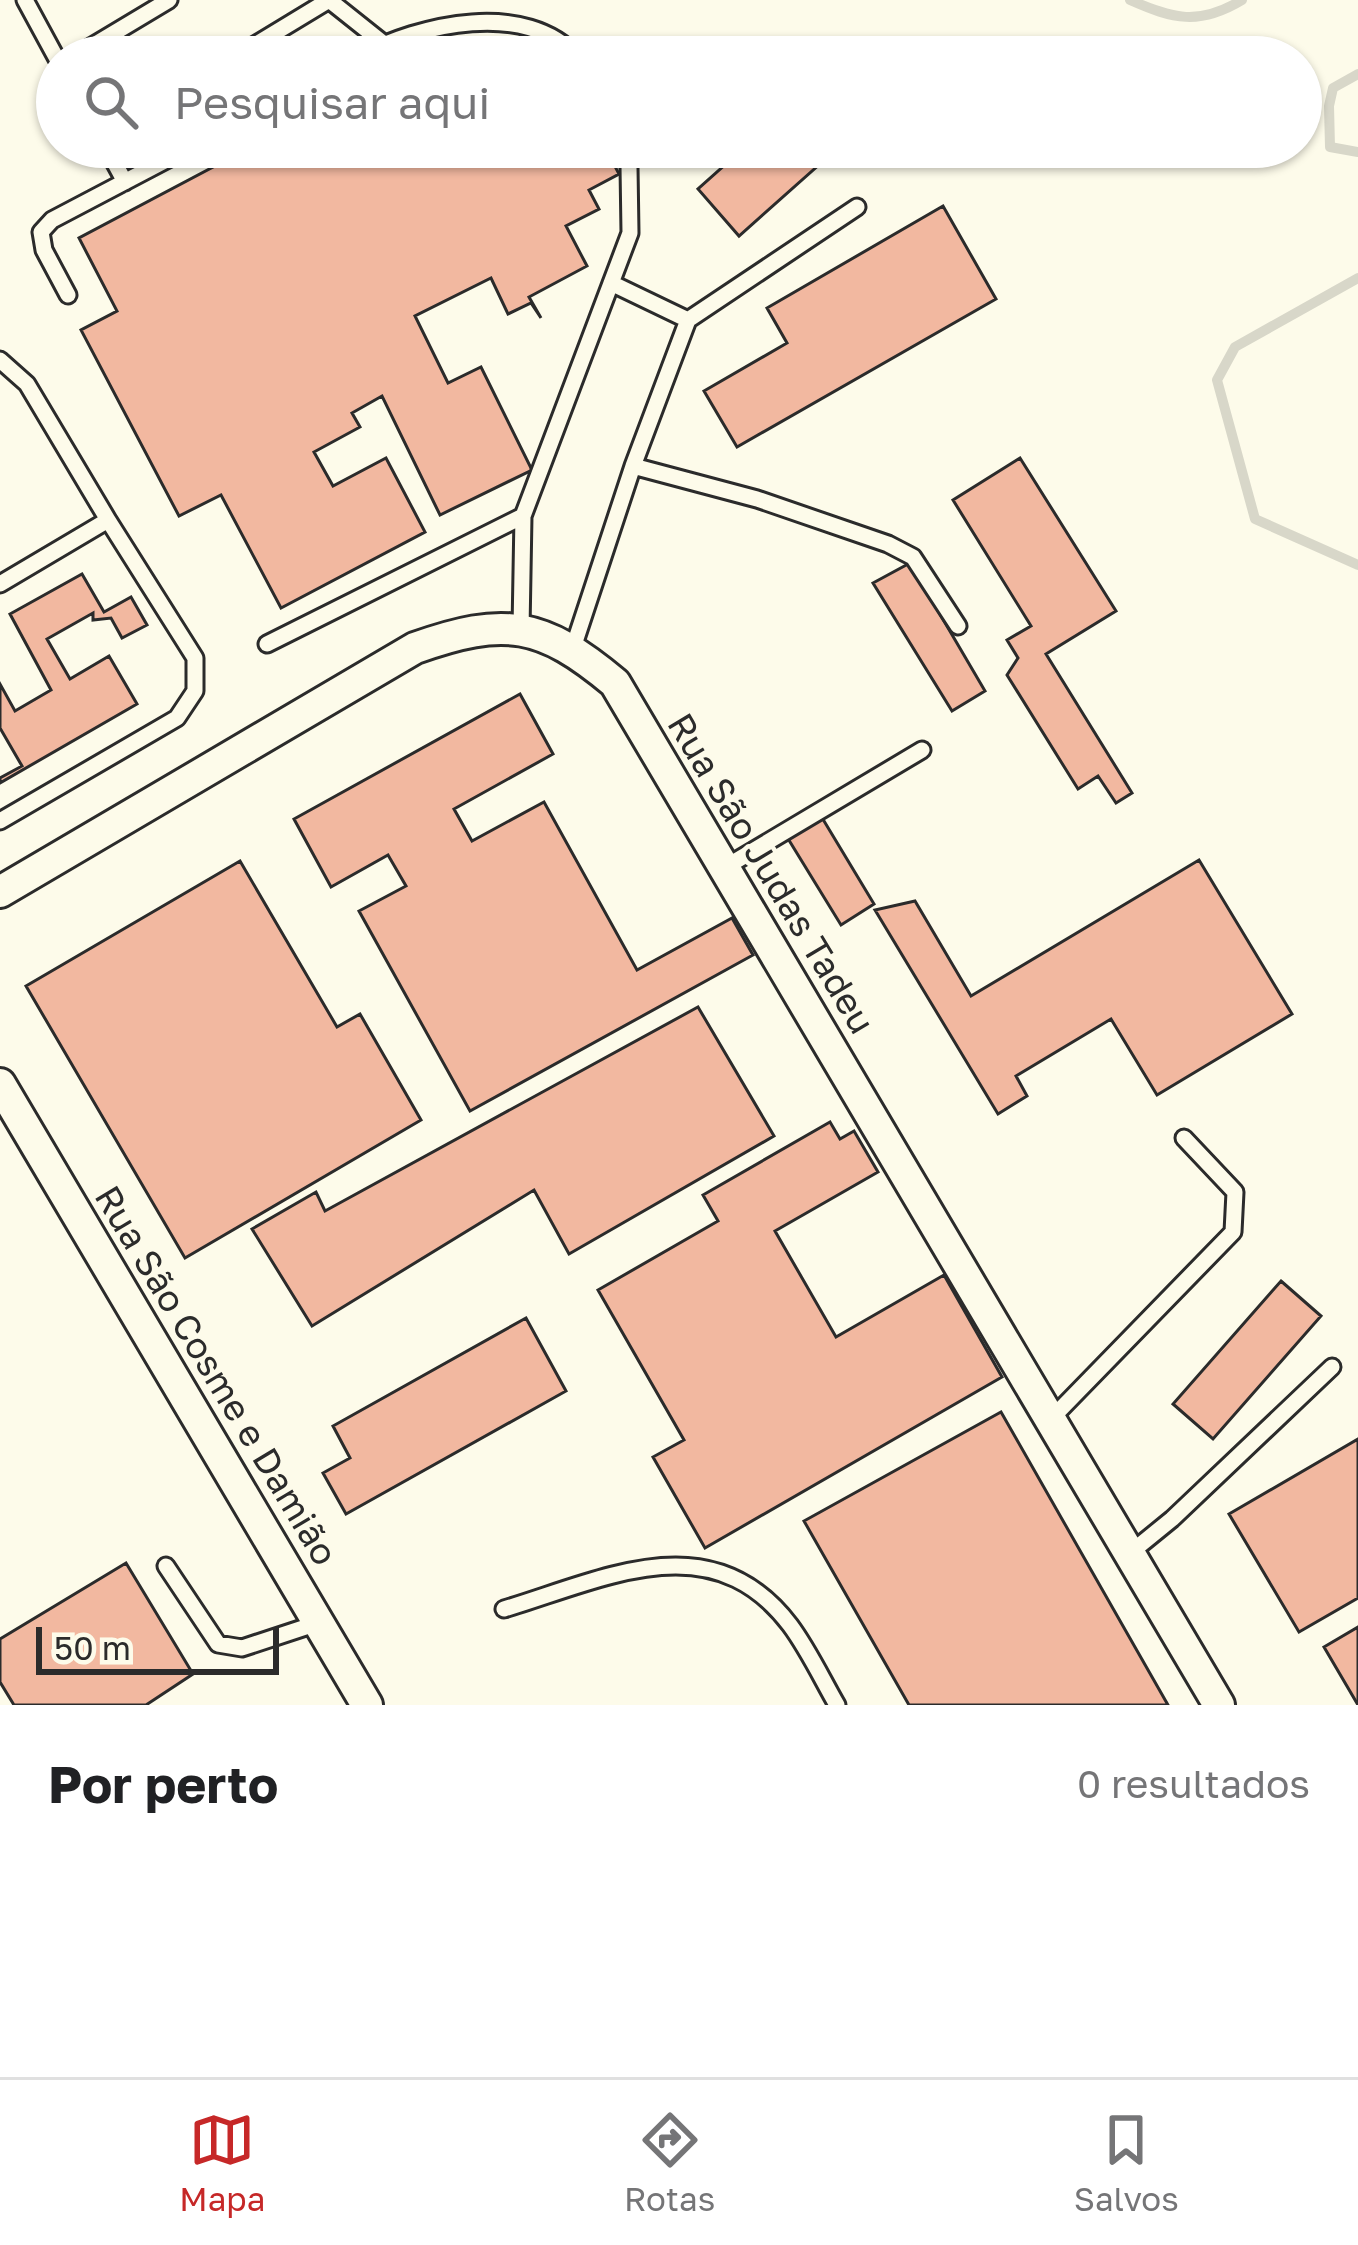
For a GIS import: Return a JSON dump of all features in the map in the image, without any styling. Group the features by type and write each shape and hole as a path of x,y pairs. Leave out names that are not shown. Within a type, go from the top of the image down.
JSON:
{"street":[{"name":"Rua São Judas Tadeu","path":"0,892 415,648 467,629 521,629 573,648 615,683 1219,1705"},
{"name":"Rua São Cosme e Damião","path":"0,1084 367,1705"}],"lane":[{"path":"25,0 45,36"},
{"path":"109,36 169,0"},
{"path":"270,36 329,0 373,36"},
{"path":"408,36 439,26 509,16 557,36"},
{"path":"117,168 125,182"},
{"path":"68,295 44,250 41,232 52,220 151,168"},
{"path":"521,629 523,516 630,232 629,168"},
{"path":"573,648 688,320 856,207"},
{"path":"611,283 688,320"},
{"path":"0,360 27,383 195,658 195,692 177,718 0,821"},
{"path":"633,466 757,499 888,544 913,557 958,626"},
{"path":"267,644 523,516"},
{"path":"0,584 108,520"},
{"path":"724,868 922,750"},
{"path":"1051,1419 1233,1232 1234,1192 1184,1138"},
{"path":"1129,1554 1172,1520 1332,1367"},
{"path":"504,1609 644,1567 699,1565 746,1583 789,1624 837,1705"},
{"path":"166,1566 218,1644 242,1648 318,1623"}],"building":[{"path":"211,168 616,168 619,174 589,190 599,209 566,226 587,266 529,297 541,318 531,303 508,314 491,278 415,316 448,383 481,367 532,470 440,515 382,396 352,413 360,427 314,452 333,486 386,458 425,532 281,608 221,495 179,516 81,330 117,311 79,238"},
{"path":"722,168 815,168 739,236 698,189"},
{"path":"943,206 996,299 737,447 704,391 787,343 767,308"},
{"path":"1020,458 1116,611 1046,654 1132,793 1116,803 1098,776 1078,789 1007,675 1018,658 1007,640 1031,626 953,500"},
{"path":"910,563 985,691 952,711 873,583"},
{"path":"82,574 104,612 131,597 147,625 122,638 111,618 93,620 93,613 47,639 70,679 109,656 137,704 0,783 0,778 22,766 0,728 0,684 15,711 51,690 10,614"},
{"path":"520,694 553,754 454,809 472,841 544,802 637,970 732,918 753,955 470,1111 359,911 406,886 388,855 331,887 294,819"},
{"path":"821,816 874,904 841,925 787,837"},
{"path":"1199,860 1292,1014 1157,1095 1111,1019 1016,1076 1027,1096 998,1114 875,910 915,901 971,996"},
{"path":"240,861 337,1027 360,1014 421,1120 185,1258 26,986"},
{"path":"698,1007 774,1136 569,1254 534,1190 312,1326 252,1229 316,1192 325,1211"},
{"path":"830,1122 840,1139 854,1131 878,1172 775,1231 836,1337 944,1275 1002,1377 705,1548 653,1457 684,1440 598,1290 718,1221 703,1195"},
{"path":"1281,1281 1321,1316 1213,1439 1173,1404"},
{"path":"526,1318 566,1391 346,1514 323,1473 350,1458 333,1426"},
{"path":"1001,1412 1168,1705 909,1705 804,1521"},
{"path":"1358,1439 1358,1598 1299,1632 1229,1514"},
{"path":"126,1563 193,1674 146,1705 14,1705 0,1682 0,1639"},
{"path":"1358,1627 1358,1705 1324,1647"}],"waterway":[{"path":"1130,0 1186,17 1212,14 1242,0"},
{"path":"1358,74 1333,88 1329,106 1330,147 1358,152"},
{"path":"1358,278 1235,347 1217,380 1255,519 1358,565"}]}
